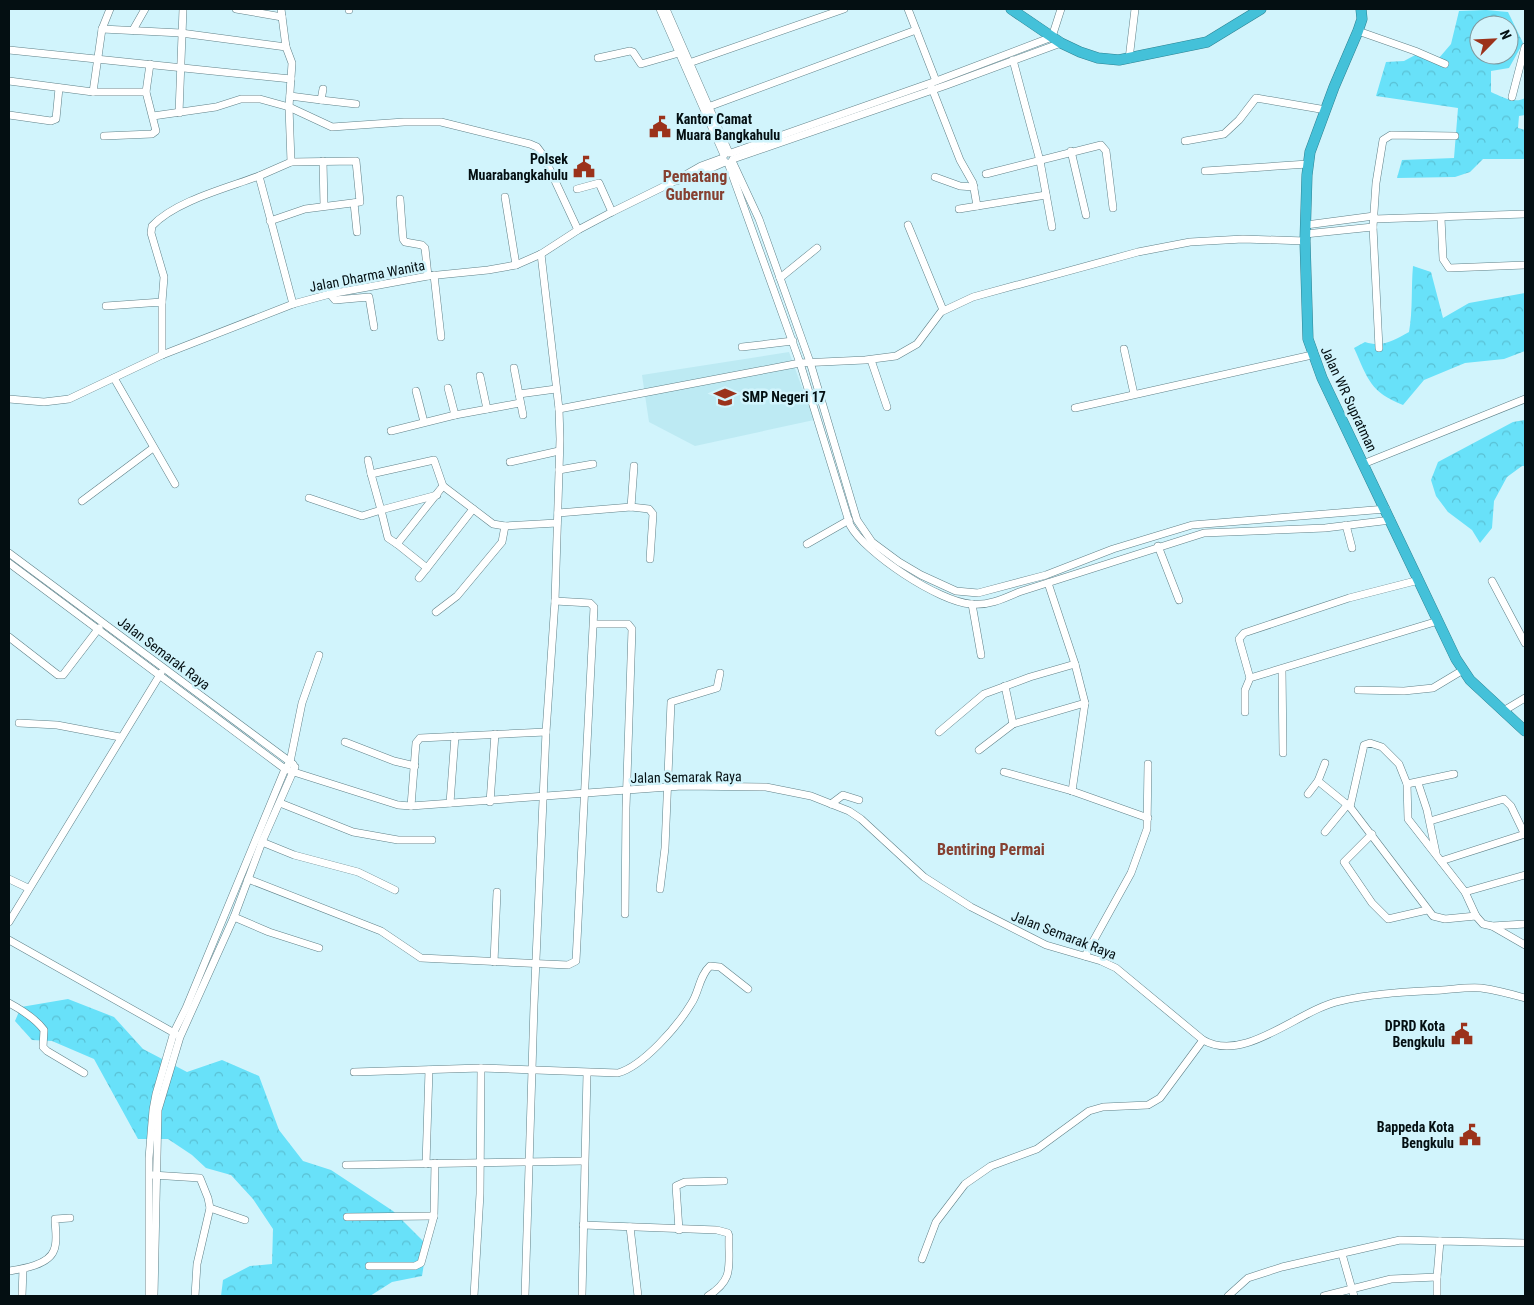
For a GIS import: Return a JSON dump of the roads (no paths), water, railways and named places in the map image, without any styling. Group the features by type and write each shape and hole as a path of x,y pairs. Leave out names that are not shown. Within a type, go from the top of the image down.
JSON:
{"highway":[{"path":"1011,9 1061,43 1098,58 1129,59 1207,42 1261,9"},
{"name":"Jalan WR Supratman","path":"1360,9 1362,19 1358,31 1326,110 1308,164 1305,233 1308,339 1312,355 1463,670 1525,731"}],"street":[{"path":"93,92 96,60 102,29 110,9"},
{"path":"133,30 145,9"},
{"path":"179,112 183,9"},
{"path":"236,9 282,17"},
{"path":"281,9 286,47 292,63 289,107 291,162"},
{"path":"660,9 728,158 745,185 810,362 852,507 863,531 872,542 899,562 921,575 956,591 978,593 1008,587 1113,549 1175,530 1208,523 1386,509"},
{"path":"666,9 708,106 728,158 793,341 848,520 858,538 879,557 956,601 972,604 997,602 1019,592 1158,546 1204,533 1346,525 1391,520"},
{"path":"690,64 844,9"},
{"path":"908,9 960,160 974,187 977,206"},
{"path":"933,85 1052,37 1061,9"},
{"path":"1129,59 1135,9"},
{"path":"102,29 181,33 286,47"},
{"path":"708,106 916,30"},
{"path":"1358,31 1415,50 1445,64"},
{"path":"933,85 1061,43"},
{"path":"1512,97 1525,47"},
{"path":"9,50 291,79"},
{"path":"598,58 630,51 633,52 641,64 679,53"},
{"path":"1013,60 1040,161 1052,227"},
{"path":"104,136 152,134 156,131 146,92 150,64"},
{"path":"9,81 93,92 146,92"},
{"name":"Jalan Dharma Wanita","path":"9,398 29,402 63,400 162,355 293,304 330,294 431,276 516,265 541,254 578,230 680,178 688,178 728,158 933,85"},
{"path":"9,115 56,119 59,88"},
{"path":"321,100 323,89"},
{"path":"290,96 356,104"},
{"path":"1185,141 1224,134 1239,120 1256,98 1326,110"},
{"path":"153,116 216,107 241,99 260,99 289,107 332,127 404,122 441,122 536,147 543,155 578,230"},
{"path":"1379,348 1374,221 1376,183 1384,138 1391,136 1455,136"},
{"path":"986,174 1040,161 1071,151 1101,145 1106,151 1113,208"},
{"path":"1071,151 1086,215"},
{"path":"162,355 164,277 151,233 152,226 162,218 199,197 259,176 291,162 356,160 360,202 305,209 270,221"},
{"path":"322,161 324,206"},
{"path":"1205,171 1308,164"},
{"path":"259,176 293,304"},
{"path":"935,178 960,186 974,187"},
{"path":"577,189 599,183 612,212"},
{"path":"959,209 1046,195"},
{"path":"505,197 516,265"},
{"path":"400,199 405,242 422,245 425,248 441,337"},
{"path":"354,203 357,232"},
{"path":"559,409 800,363 871,360 896,356 908,351 917,344 936,316 943,310 973,297 1138,252 1190,242 1305,233 1374,221 1525,214"},
{"path":"1441,218 1443,259 1449,268 1525,265"},
{"path":"1305,233 1374,221"},
{"path":"908,225 943,310"},
{"path":"780,278 817,248"},
{"path":"525,1296 536,962 546,732 555,601 559,470 559,409 541,254"},
{"path":"330,294 335,300 341,301 369,297 374,327"},
{"path":"106,306 162,302"},
{"path":"742,347 793,341"},
{"path":"1124,349 1134,394"},
{"path":"1075,408 1312,355"},
{"path":"871,360 887,408"},
{"path":"514,368 523,415"},
{"path":"480,376 487,408"},
{"path":"114,378 175,484"},
{"path":"448,388 455,415"},
{"path":"519,394 556,389"},
{"path":"416,392 424,422"},
{"path":"1364,464 1525,399"},
{"path":"391,431 487,408 520,403"},
{"path":"82,501 153,448"},
{"path":"510,462 559,451"},
{"path":"368,460 388,538 427,568"},
{"path":"371,474 434,460 443,486 493,524 505,526 631,508 645,508 653,512 650,559"},
{"path":"559,470 593,464"},
{"path":"631,508 634,466"},
{"path":"396,544 437,496 443,486"},
{"path":"308,498 362,516 437,496"},
{"path":"419,578 473,509"},
{"path":"807,544 848,520"},
{"path":"1346,525 1352,548"},
{"path":"436,612 457,596 502,542 505,526"},
{"path":"1158,546 1179,600"},
{"path":"1113,549 1117,560"},
{"name":"Jalan Semarak Raya","path":"9,553 285,768"},
{"path":"11,567 19,561"},
{"name":"Jalan Semarak Raya","path":"11,567 161,671"},
{"path":"1245,712 1245,690 1250,678 1240,649 1239,639 1244,633 1349,598 1419,580"},
{"path":"1492,581 1523,634 1525,643"},
{"path":"1048,583 1075,664 1085,703 1072,791"},
{"path":"956,591 956,601"},
{"path":"248,879 381,931 421,958 568,965 576,961 595,624 593,604 555,601"},
{"path":"972,604 981,655"},
{"path":"1250,678 1438,620"},
{"path":"595,624 628,624 632,629 625,914"},
{"path":"9,638 58,675 63,675 98,628"},
{"path":"154,1296 152,1176 158,1110 180,1038 234,917 293,767 302,703 319,655"},
{"path":"939,732 984,694 1075,664"},
{"path":"1282,668 1283,753"},
{"path":"1358,690 1404,691 1434,688 1463,670"},
{"path":"9,922 161,671"},
{"path":"660,889 665,848 671,702 717,688 720,673"},
{"path":"1004,686 1013,724"},
{"path":"1505,710 1525,698"},
{"path":"979,750 1013,724 1085,703"},
{"name":"Jalan Semarak Raya","path":"212,710 303,774 391,803 411,806 490,802 667,787 766,787 811,796 860,819 939,888 1018,932 1046,944 1109,964 1129,977 1203,1040 1213,1046 1239,1045 1328,1004 1351,999 1479,988 1525,998"},
{"path":"19,723 57,725 120,738"},
{"path":"411,806 418,739 546,732"},
{"path":"490,802 496,734"},
{"path":"450,803 455,736"},
{"path":"345,742 394,761 415,766"},
{"path":"1325,832 1349,806 1363,748 1366,744 1370,743 1382,747 1392,755 1407,784 1408,819 1465,892 1476,916 1483,924 1492,926 1523,924 1516,941"},
{"path":"1308,794 1318,781 1325,763"},
{"path":"1085,956 1131,873 1148,818 1148,764"},
{"path":"149,1296 153,1110 174,1032 186,1008 285,768 293,767"},
{"path":"1004,772 1072,791 1148,818"},
{"path":"1407,784 1454,774"},
{"path":"1318,781 1349,806 1372,834 1427,910 1436,918 1464,919 1476,916"},
{"path":"1418,783 1439,858"},
{"path":"831,804 843,795 859,800"},
{"path":"1430,821 1504,799 1511,806 1525,834 1439,858"},
{"path":"280,803 353,832 398,840 432,840"},
{"path":"1372,834 1344,862 1372,903 1388,919 1427,910"},
{"path":"262,842 294,855 358,872 396,890"},
{"path":"1465,892 1525,875"},
{"path":"9,879 28,888"},
{"path":"494,962 497,892"},
{"path":"234,917 269,932 319,948"},
{"path":"1492,926 1525,945"},
{"path":"9,940 174,1032 180,1038"},
{"path":"354,1072 429,1070 434,1068 532,1068 587,1073 618,1073 637,1063 667,1035 691,1004 704,972 710,966 720,967 748,989"},
{"path":"9,1003 26,1012 44,1030 43,1047 46,1051 84,1073"},
{"path":"922,1259 936,1222 966,1184 991,1166 1037,1149 1089,1111 1103,1107 1148,1105 1160,1098 1203,1040"},
{"path":"474,1296 480,1194 481,1068"},
{"path":"426,1164 429,1070"},
{"path":"582,1296 587,1073"},
{"path":"346,1164 584,1161"},
{"path":"369,1266 418,1265 424,1257 434,1216 435,1163"},
{"path":"152,1176 200,1178 206,1192 210,1208 196,1264 195,1296"},
{"path":"679,1230 676,1186 686,1182 724,1181"},
{"path":"210,1208 245,1220"},
{"path":"347,1217 434,1216"},
{"path":"9,1271 23,1269 39,1263 53,1254 56,1245 55,1219 70,1218"},
{"path":"583,1225 725,1231 729,1236 728,1278 722,1287 708,1296"},
{"path":"630,1228 638,1296"},
{"path":"1228,1296 1240,1283 1258,1274 1400,1240 1525,1243"},
{"path":"1437,1296 1440,1241"},
{"path":"1342,1254 1353,1293"},
{"path":"22,1296 23,1269"},
{"path":"1324,1296 1353,1293 1391,1278 1437,1277"}],"place":[{"name":"Kantor Camat Muara Bangkahulu","path":"660,127"},
{"name":"Polsek Muarabangkahulu","path":"584,167"},
{"name":"SMP Negeri 17","path":"725,397"},
{"name":"DPRD Kota Bengkulu","path":"1462,1034"},
{"name":"Bappeda Kota Bengkulu","path":"1470,1135"}],"district":[{"name":"Pematang Gubernur","path":"695,185"},
{"name":"Bentiring Permai","path":"991,849"}]}
